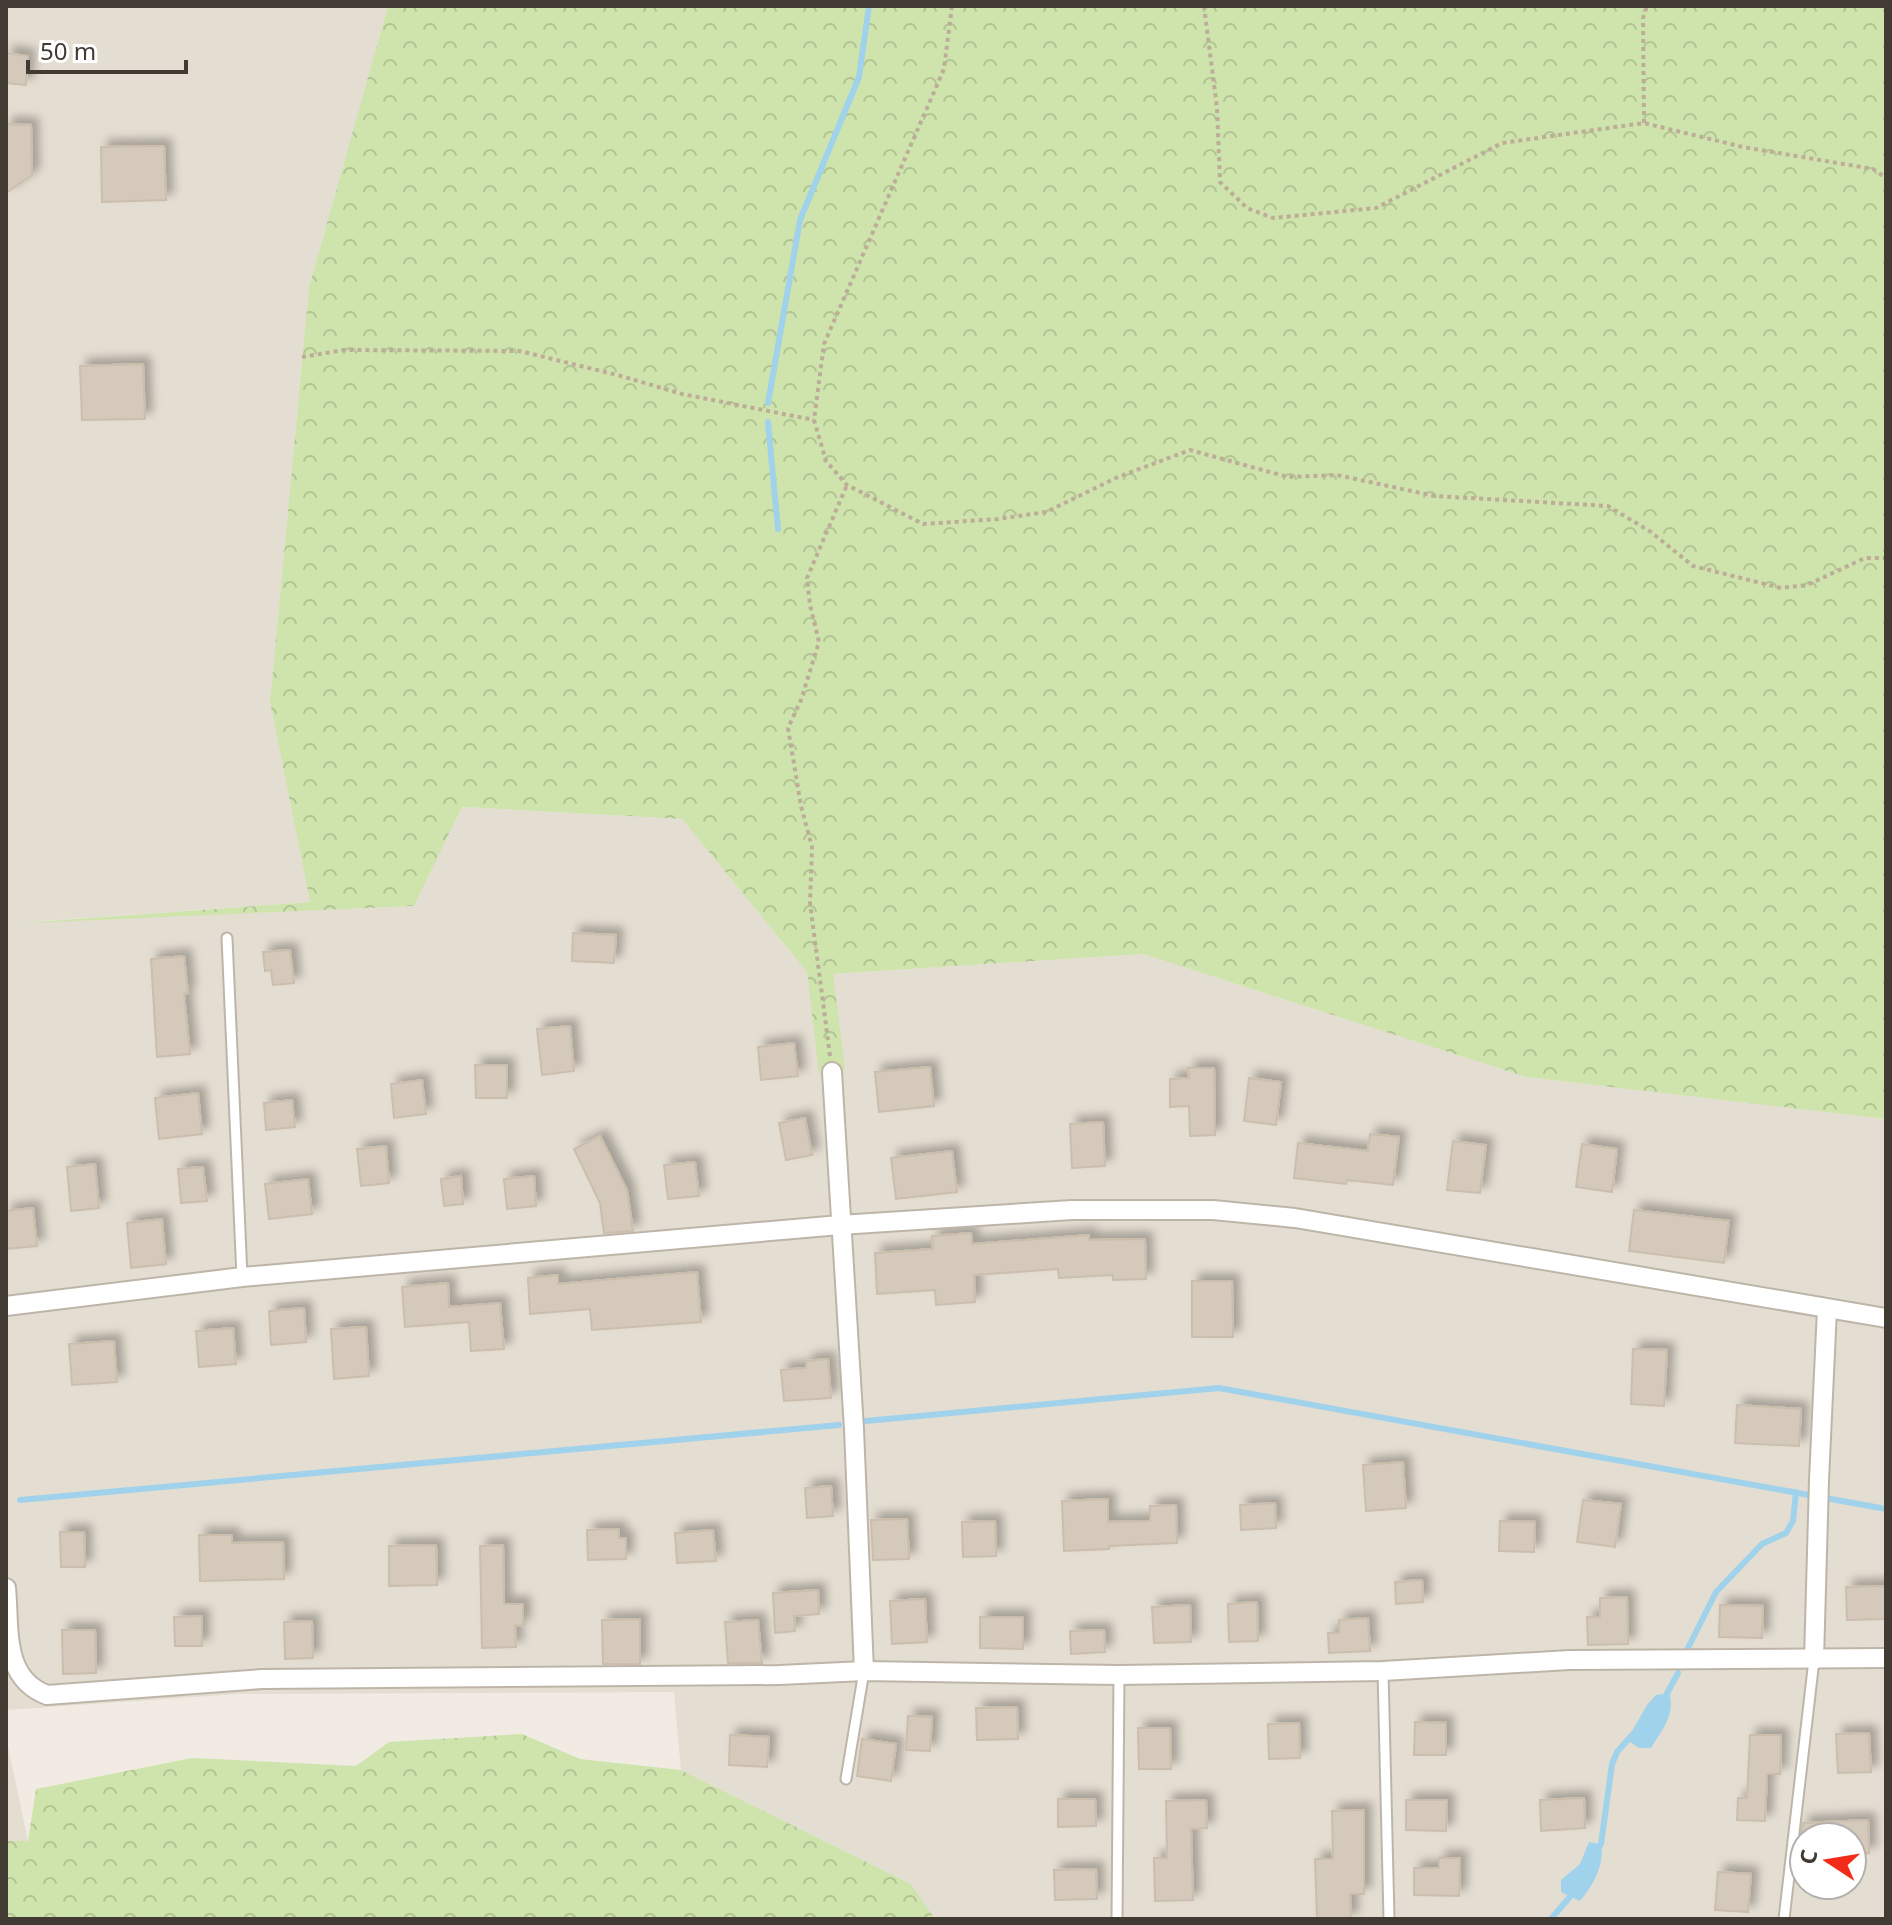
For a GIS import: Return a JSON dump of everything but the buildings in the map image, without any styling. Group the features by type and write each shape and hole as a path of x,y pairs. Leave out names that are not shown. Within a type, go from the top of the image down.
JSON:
{"street":[{"path":"832,1072 854,1429 864,1671"},
{"path":"6,1306 242,1277 840,1225 1072,1210 1213,1210 1295,1218 1886,1318"},
{"path":"1814,1660 1827,1309"},
{"path":"6,1588 12,1659 19,1676 32,1689 47,1695 262,1679 779,1675 864,1671 1119,1675 1383,1671 1569,1660 1886,1658"}],"lane":[{"path":"227,938 242,1277"},
{"path":"1784,1919 1814,1660"},
{"path":"846,1779 864,1671"},
{"path":"1383,1671 1389,1919"},
{"path":"1117,1919 1119,1675"}],"path":[{"path":"952,6 944,69 824,344 814,420 826,461 847,485 923,524 998,519 1046,512 1118,477 1190,450 1288,477 1337,475 1435,496 1608,506 1651,532 1693,566 1781,588 1807,585 1865,558 1886,558"},
{"path":"1204,6 1217,108 1220,182 1247,208 1273,218 1376,208 1502,143 1644,123 1743,147 1873,169 1886,178"},
{"path":"1644,123 1643,18 1647,6"},
{"path":"302,357 344,350 520,351 682,394 814,420"},
{"path":"832,1072 810,903 812,847 801,806 788,728 801,700 819,642 807,578 847,485"}],"shaded area":[{"path":"6,6 388,6 309,287 270,702 310,902 15,923 414,906 462,807 682,819 807,972 820,1073 844,1070 833,974 1143,954 1526,1077 1886,1119 1886,1919 935,1919 911,1884 681,1770 674,1692 238,1694 6,1710"},
{"path":"6,1737 28,1841 6,1841"}],"green space":[{"path":"388,6 1886,6 1886,1119 1526,1077 1143,954 833,974 845,1070 819,1074 807,972 682,819 462,807 414,906 6,924 310,902 270,702 309,287"},
{"path":"522,1734 580,1759 681,1770 911,1884 935,1919 6,1919 6,1841 28,1841 36,1789 192,1758 356,1766 389,1742"}],"water":[{"path":"1669,1693 1669,1715 1651,1748 1639,1748 1627,1740 1647,1705 1656,1695"},
{"path":"1589,1842 1601,1844 1600,1867 1580,1901 1561,1892 1561,1880 1580,1864"}],"waterway":[{"path":"768,403 800,220 859,77 869,6"},
{"path":"768,422 778,529"},
{"path":"866,1421 1219,1388 1886,1509"},
{"path":"20,1500 839,1425"},
{"path":"1686,1652 1716,1592 1762,1544 1786,1533 1793,1521 1796,1492"},
{"path":"1664,1699 1678,1673"},
{"path":"1597,1850 1601,1844 1612,1764 1617,1752 1633,1734"},
{"path":"1551,1919 1574,1892"}]}
